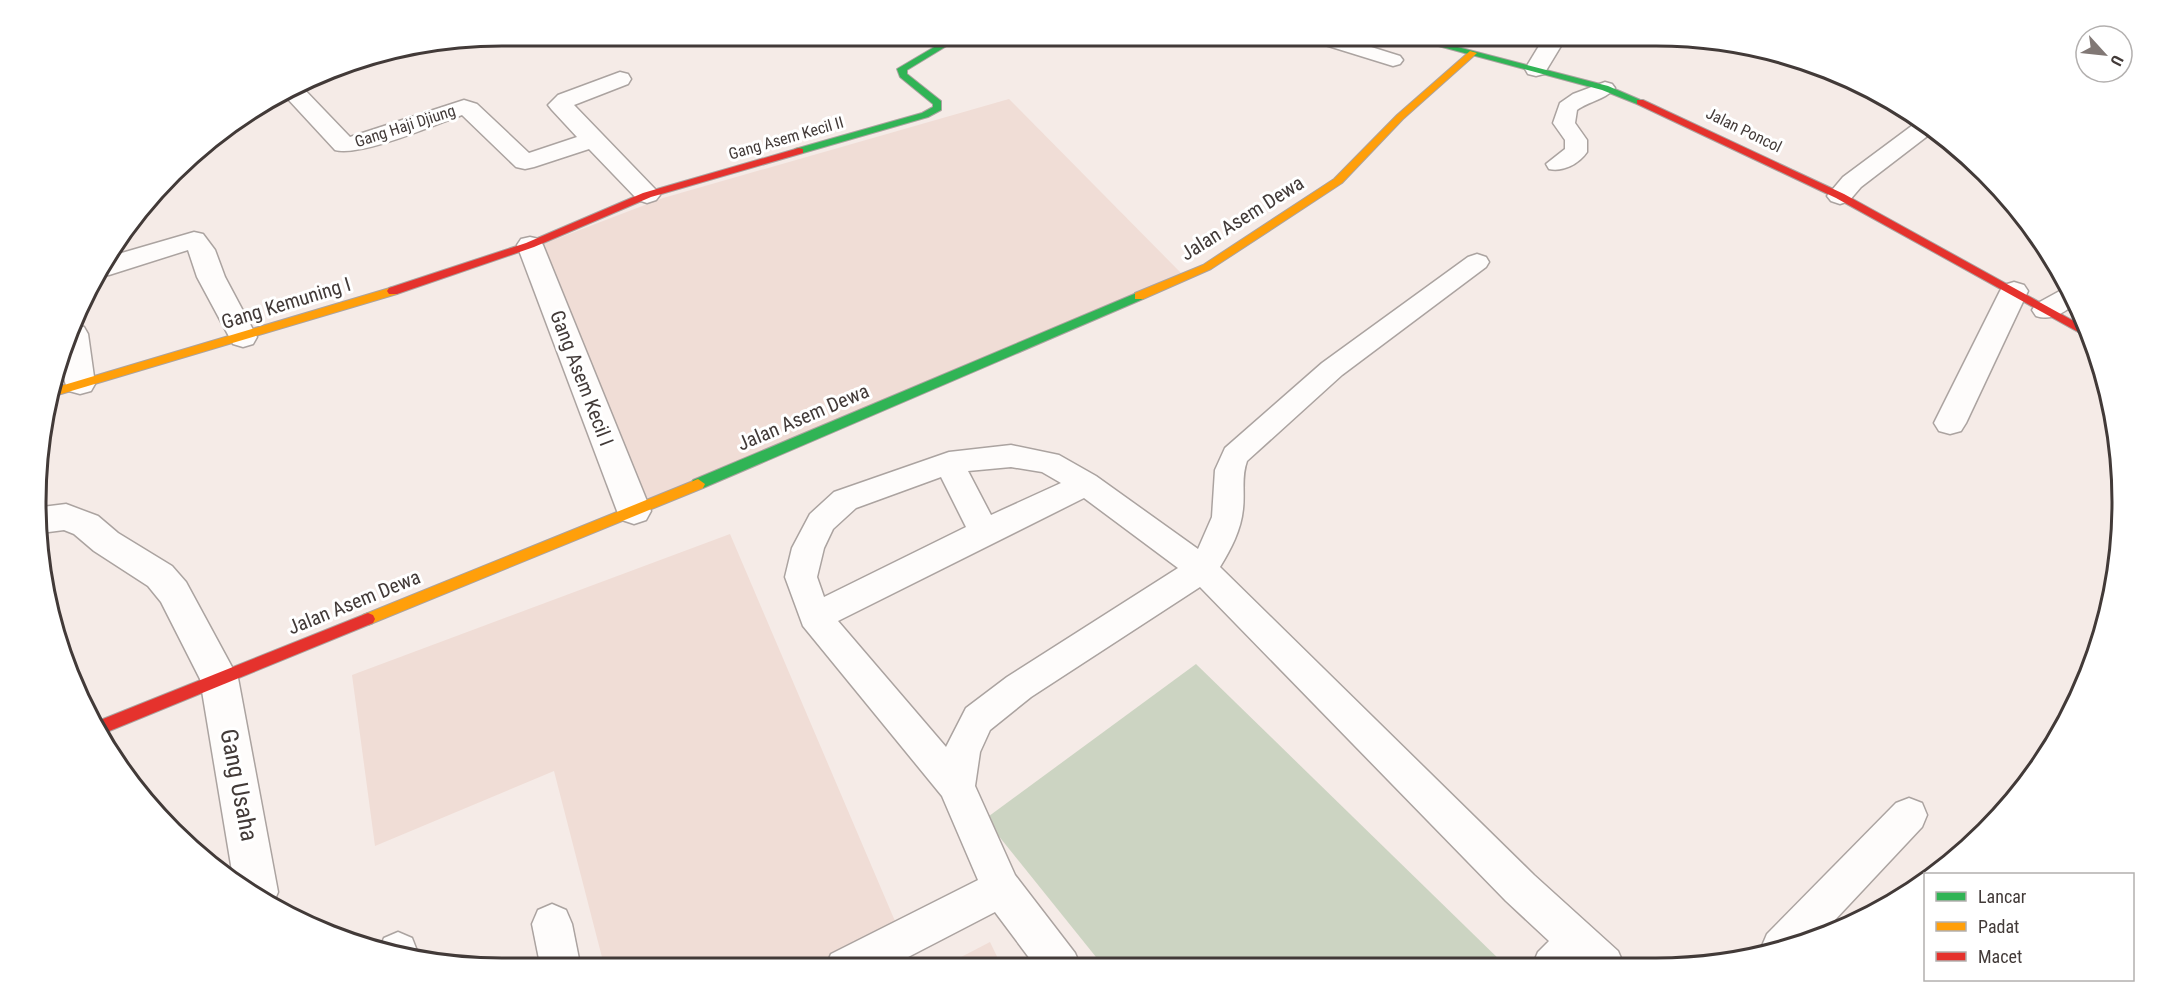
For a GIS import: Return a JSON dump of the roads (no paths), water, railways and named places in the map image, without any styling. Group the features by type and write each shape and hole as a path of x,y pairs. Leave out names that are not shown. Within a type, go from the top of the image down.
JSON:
{"street":[{"name":"Gang Asem Kecil II","path":"530,245 647,195 925,115 938,108 938,103 903,75 902,69 942,46"},
{"name":"Jalan Poncol","path":"1450,46 1605,87 1698,126 1840,196 2077,327"},
{"path":"1536,69 1550,46"},
{"name":"Jalan Asem Dewa","path":"105,725 634,511 1207,267 1338,181 1400,117 1473,53"},
{"path":"620,80 566,100 560,105 591,140 647,195"},
{"name":"Gang Haji Djiung","path":"298,96 344,145 464,107 469,109 525,162 591,140"},
{"path":"1840,196 1852,182 1919,131"},
{"path":"114,265 194,240 202,250 211,277 243,337"},
{"name":"Gang Asem Kecil I","path":"530,245 634,511"},
{"name":"Gang Kemuning I","path":"61,390 412,285 530,245"},
{"path":"1950,423 2014,291"},
{"path":"2046,310 2063,300"},
{"path":"75,344 80,384"},
{"name":"Gang Usaha","path":"47,519 66,517 86,525 106,542 160,576 174,592 219,678 256,886"}],"lane":[{"path":"1348,46 1393,60"},
{"path":"1557,164 1576,152 1576,140 1564,123 1567,107 1580,98 1605,87"},
{"path":"957,786 962,751 978,719 1019,687 1202,569 1215,550 1228,512 1227,471 1235,455 1332,369 1477,262"},
{"path":"1054,958 1001,888 957,786 814,617 801,577 808,548 820,522 845,500 949,463 1011,456 1049,463 1086,484 1202,569 1578,957"},
{"path":"949,463 984,532"},
{"path":"814,617 1086,484"},
{"path":"1792,937 1909,815"},
{"path":"864,958 1001,888"},
{"path":"552,924 559,958"}]}
